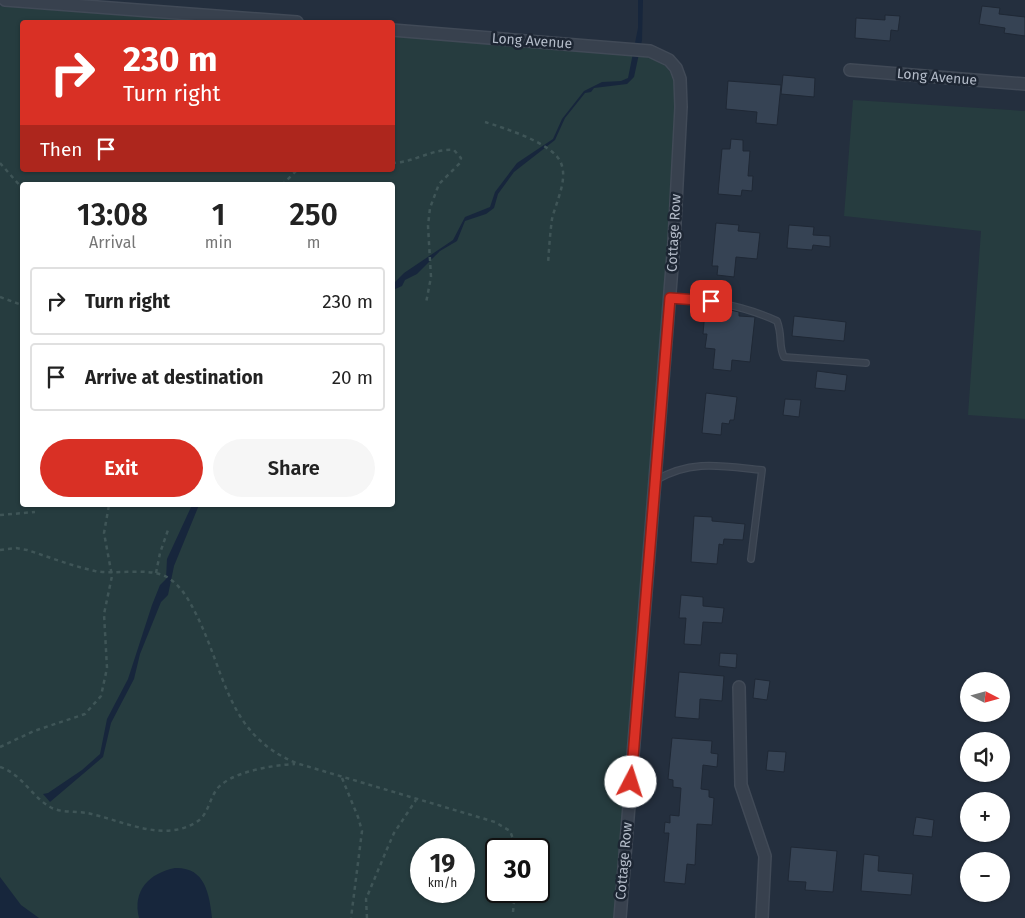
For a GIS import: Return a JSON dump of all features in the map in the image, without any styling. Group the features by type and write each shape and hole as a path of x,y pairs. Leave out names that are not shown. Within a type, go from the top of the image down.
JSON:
{"street":[{"path":"5,0 270,20"},
{"name":"Long Avenue","path":"395,30 628,48 650,51 669,60"},
{"name":"Cottage Row","path":"620,918 670,298 681,96 678,73 669,60"},
{"name":"Long Avenue","path":"850,70 1025,84"},
{"path":"739,687 741,785 765,856 762,918"}],"lane":[{"path":"670,298 727,304 754,311 777,321 782,335 780,349 784,357 866,363"},
{"path":"656,480 673,470 688,467 710,465 762,470 751,559"}],"path":[{"path":"485,122 513,131 534,142 550,151 562,164 563,177 552,220 548,264"},
{"path":"395,163 408,161 444,150 454,150 460,154 460,164 439,184 430,208 428,226 431,264 426,303"},
{"path":"0,163 20,186"},
{"path":"285,182 295,172"},
{"path":"0,297 20,304"},
{"path":"0,747 34,731 84,714 101,696 107,668 104,614 112,585 112,572 104,533 109,507"},
{"path":"0,515 35,512"},
{"path":"156,573 160,553 168,530"},
{"path":"0,550 16,548 26,550 96,571 156,573 175,583 185,594 196,614 225,688 245,726 270,750 296,764 481,817 503,826 514,838"},
{"path":"0,767 8,770 23,781 50,807 86,813 139,828 165,831 197,822 204,816 215,791 226,781 265,767 296,764"},
{"path":"341,777 362,832 351,918"},
{"path":"367,918 366,900 387,849 394,833 417,799"},
{"path":"513,912 514,903"}],"green space":[{"path":"0,6 187,20 20,20 20,172 395,172 395,36 630,54 652,59 666,66 673,80 675,90 669,251 616,918 0,918"},
{"path":"853,100 1025,111 1025,419 968,415 981,231 844,216"}],"water":[{"path":"638,0 643,0 642,40 634,77 627,84 594,88 591,92 585,93 565,118 555,140 514,172 498,194 494,208 486,214 465,221 457,241 440,251 417,274 405,280 402,286 395,289 395,282 404,273 453,240 465,217 490,207 495,192 517,163 553,139 562,119 584,91 602,82 621,81 628,78 638,28"},
{"path":"191,507 198,507 174,566 168,595 161,602 140,654 134,679 111,723 103,757 50,802 43,794 48,793 82,770 100,754 107,719 128,679 152,605 160,585 166,579 167,559"},
{"path":"175,868 193,872 204,883 212,918 139,918 138,899 145,885 157,874"},
{"path":"0,877 21,905 39,918 0,918"}],"building":[{"path":"982,6 1000,8 999,14 1025,17 1025,36 1004,33 1005,28 979,24"},
{"path":"885,15 900,16 898,31 891,30 890,41 855,38 856,18 885,20"},
{"path":"783,75 815,78 814,97 781,94"},
{"path":"728,81 781,85 777,125 756,123 757,112 726,109"},
{"path":"731,139 743,140 743,151 750,151 748,176 753,176 752,191 742,190 741,196 718,194 722,149 730,149"},
{"path":"716,223 739,225 738,231 760,233 757,259 736,257 734,277 717,275 718,266 712,266"},
{"path":"789,225 814,227 813,235 830,236 830,247 813,245 812,250 787,248"},
{"path":"722,308 739,312 739,316 755,317 750,362 732,360 731,371 713,369 715,349 705,348 707,334 703,334 705,311 722,312"},
{"path":"794,316 846,322 844,341 792,336"},
{"path":"817,371 847,375 845,391 815,388"},
{"path":"706,393 737,397 734,420 730,420 729,424 722,423 721,435 702,433"},
{"path":"785,399 801,400 799,417 783,415"},
{"path":"694,516 712,517 712,521 745,524 743,540 724,539 723,545 719,544 717,564 691,562"},
{"path":"681,595 703,597 703,606 724,608 722,623 703,622 701,645 684,644 686,618 679,618"},
{"path":"720,653 737,654 736,668 719,666"},
{"path":"679,672 724,676 722,701 700,699 699,719 675,717"},
{"path":"755,679 770,681 767,700 753,698"},
{"path":"672,738 712,741 711,753 718,754 717,767 703,765 701,789 709,790 709,797 714,798 712,825 697,824 695,865 687,864 685,884 664,882 669,833 664,833 665,822 670,823 670,815 679,816 681,788 673,787 673,780 668,779"},
{"path":"768,751 786,752 784,772 766,770"},
{"path":"916,817 934,820 932,837 913,835"},
{"path":"791,847 837,851 833,892 805,890 806,882 788,881"},
{"path":"864,854 879,856 878,871 913,874 911,895 861,891"}],"route":[{"path":"631,782 670,298 711,301"}]}
